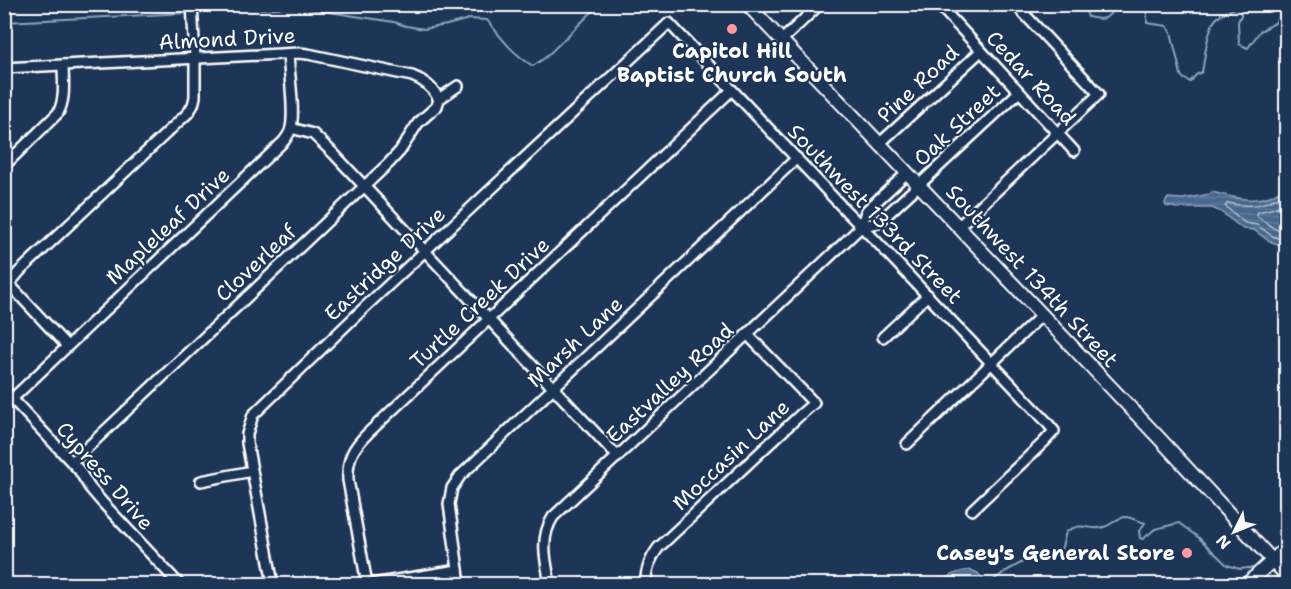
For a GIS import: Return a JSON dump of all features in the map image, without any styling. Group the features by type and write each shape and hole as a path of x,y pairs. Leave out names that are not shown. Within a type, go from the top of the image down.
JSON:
{"main road":[{"name":"Southwest 134th Street","path":"747,4 1287,575"},
{"path":"1247,585 1287,548"}],"street":[{"path":"67,346 9,284 194,105 195,58 192,4"},
{"path":"781,41 820,4"},
{"name":"Cedar Road","path":"938,4 1074,151"},
{"path":"958,227 1099,94 1015,4"},
{"name":"Southwest 133rd Street","path":"669,23 1054,431 972,510"},
{"name":"Eastridge Drive","path":"273,585 247,434 253,415 669,23"},
{"name":"Pine Road","path":"879,144 981,51"},
{"path":"288,54 291,128 307,131 319,138 618,457"},
{"name":"Almond Drive","path":"4,68 308,54 411,75 431,88 439,99"},
{"path":"4,166 63,106 63,65"},
{"name":"Cloverleaf","path":"72,462 396,156 413,130 437,106 439,99 458,86"},
{"name":"Turtle Creek Drive","path":"369,585 348,480 348,464 352,452 360,441 732,90"},
{"name":"Oak Street","path":"919,184 1019,92"},
{"name":"Mapleleaf Drive","path":"12,399 279,146 291,128"},
{"name":"Marsh Lane","path":"460,585 449,504 455,482 468,466 797,158"},
{"name":"Eastvalley Road","path":"550,585 544,546 546,530 561,510 862,226 866,211 908,173"},
{"name":"Eastvalley Road","path":"862,226 878,223 919,184"},
{"path":"883,337 928,295"},
{"path":"907,444 1042,315"},
{"name":"Moccasin Lane","path":"646,585 649,562 658,548 814,403 747,334"},
{"name":"Cypress Drive","path":"4,390 83,474 90,488 102,502 179,585"},
{"path":"201,481 252,471"},
{"path":"369,585 458,570"}],"water":[{"path":"1286,186 1286,247 1269,241 1254,230 1243,229 1212,208 1177,208 1166,206 1165,203 1168,198 1183,199 1212,192 1256,199 1274,194"},
{"path":"971,570 978,573 987,584 939,584 953,574"}],"waterway":[{"path":"194,12 296,7 394,22 424,29 469,19 487,20 513,51 533,66 546,57 600,4"},
{"path":"1086,4 1088,17 1098,19 1108,16 1117,4"},
{"path":"1129,4 1134,4"},
{"path":"1139,4 1147,6 1147,23 1167,26 1171,32 1181,75 1190,82 1202,72 1208,36 1218,17 1238,7 1241,9 1238,22 1239,44 1248,48 1260,31 1275,23 1286,4"},
{"path":"4,22 188,13"},
{"path":"987,584 1038,554 1052,556 1058,554 1066,532 1072,529 1082,526 1099,528 1126,517 1145,523 1139,531 1140,538 1143,539 1155,529 1179,523 1199,538 1227,565 1240,569 1258,569"}],"place":[{"name":"Capitol Hill Baptist Church South","path":"732,29"},
{"name":"Casey's General Store","path":"1187,553"}]}
